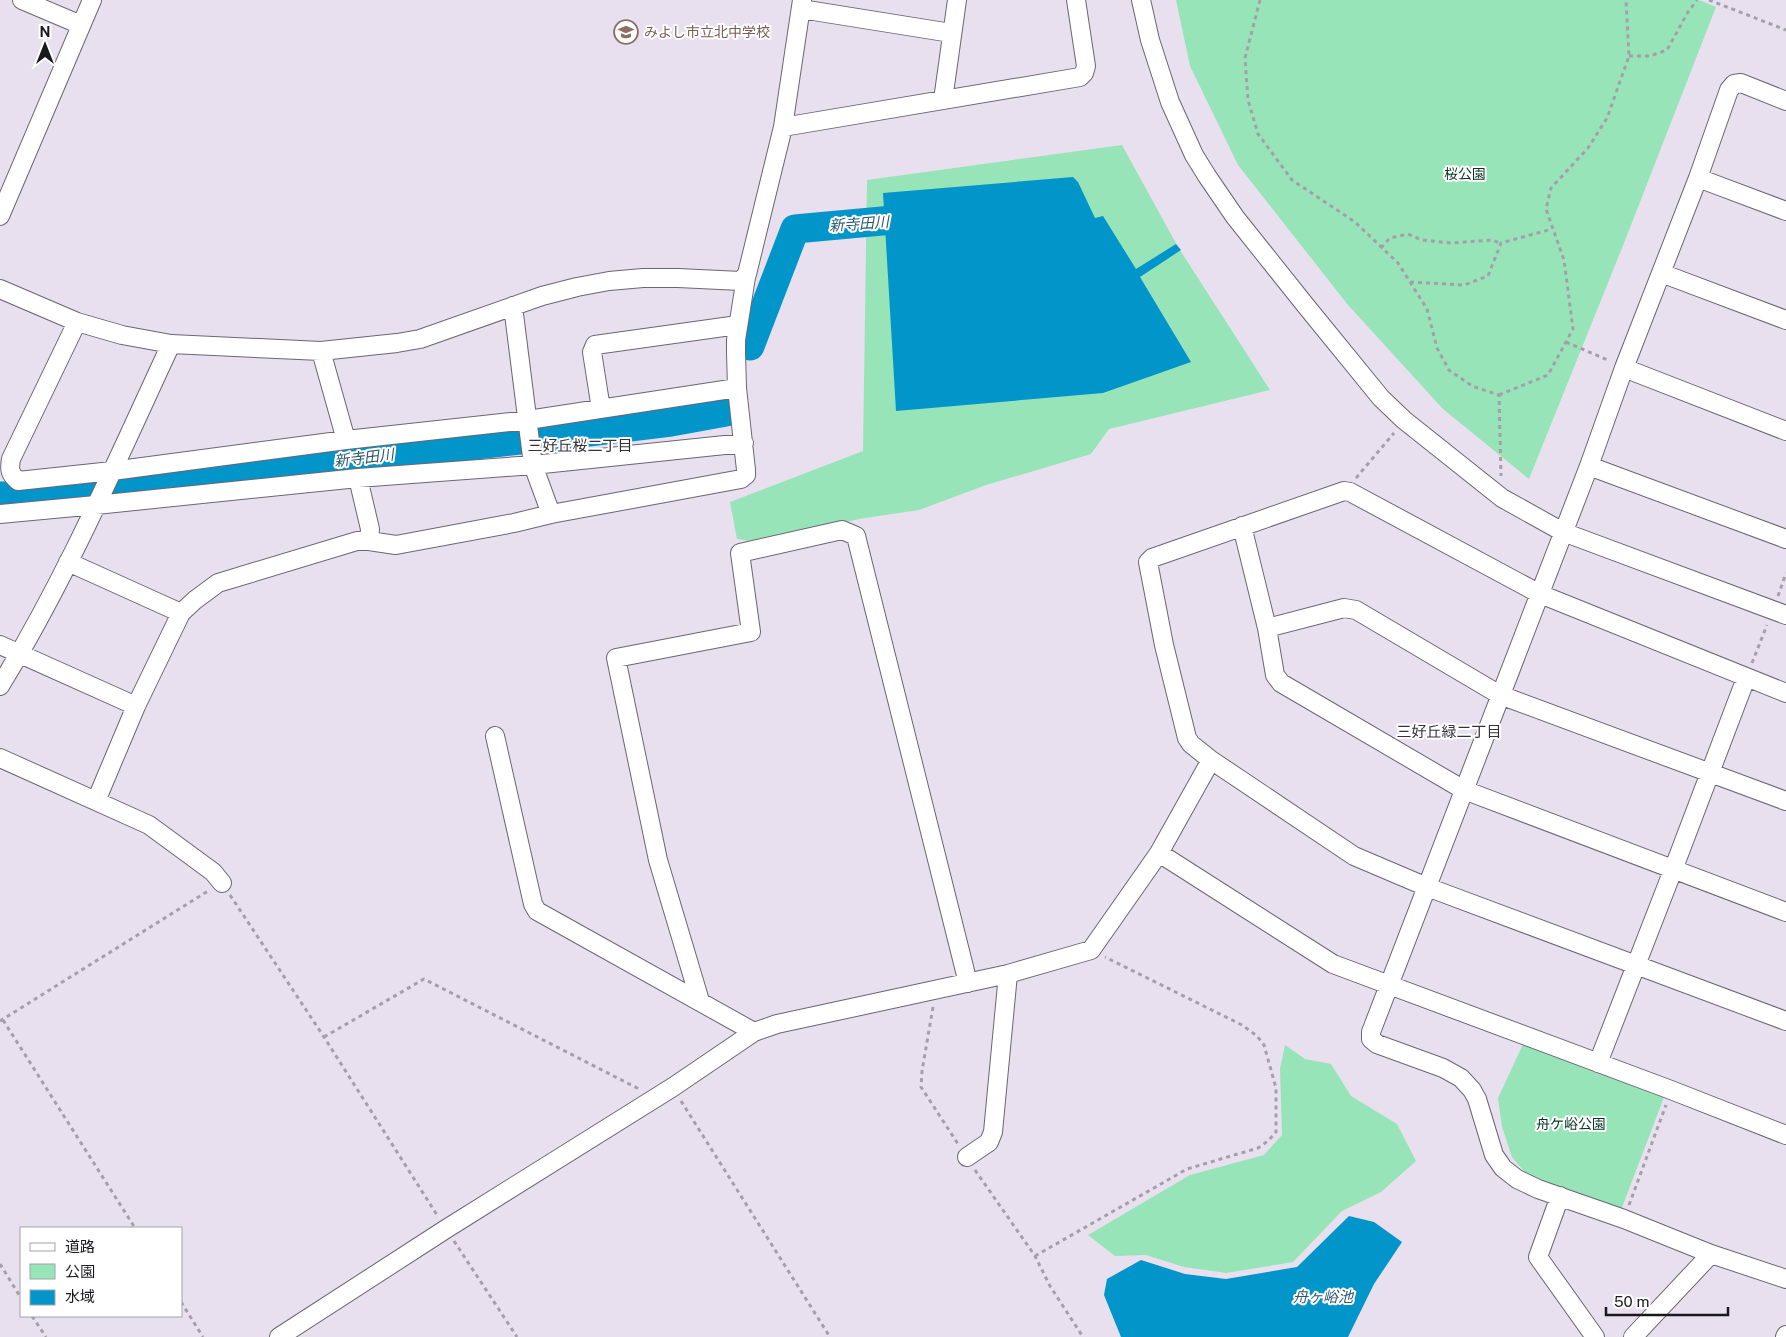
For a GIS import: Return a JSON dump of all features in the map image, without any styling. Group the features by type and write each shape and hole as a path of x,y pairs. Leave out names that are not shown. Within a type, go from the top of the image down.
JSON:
{"street":[{"path":"22,0 81,25"},
{"path":"0,216 92,0"},
{"path":"943,100 957,0"},
{"path":"783,127 1083,76 1086,66 1076,0"},
{"path":"1141,0 1150,40 1160,72 1182,128 1207,176 1235,218 1381,398 1404,420 1502,498 1563,532 1779,613"},
{"path":"96,801 136,706 181,612 218,583 357,541 396,545 514,523 551,514 738,480 746,474 737,388 736,340 746,277 783,127 801,4 951,33"},
{"path":"1786,101 1741,84 1734,84 1729,90 1698,178 1660,273 1589,466 1500,695 1372,1032 1371,1039 1377,1044 1443,1068 1461,1078 1477,1099 1494,1155 1503,1168 1517,1178 1538,1189 1711,1254 1786,1279"},
{"path":"1698,178 1786,211"},
{"path":"1660,273 1786,320"},
{"path":"0,290 77,322 122,335 171,344 321,351 420,339 551,293 609,281 678,278 737,282 746,277"},
{"path":"513,306 533,465 551,514"},
{"path":"77,322 11,459 9,469 12,476 18,481 112,471 346,440 528,420 737,388"},
{"path":"601,409 592,352 595,345 738,325"},
{"path":"0,686 20,653 96,506 171,344"},
{"path":"321,351 346,440"},
{"path":"1624,368 1786,431"},
{"path":"0,514 96,506 358,478 533,465 744,443"},
{"path":"1589,466 1786,539"},
{"path":"358,478 370,529 369,541"},
{"path":"1786,693 1540,594 1356,494 1344,491 1152,558 1148,562 1164,645 1187,738 1191,744 1211,760 1354,856 1427,887 1786,1021"},
{"path":"1242,526 1267,628 1274,675 1280,683 1464,790 1786,912"},
{"path":"700,1002 658,860 616,658 751,632 740,553 842,530 856,536 968,983"},
{"path":"68,562 181,612"},
{"path":"1267,628 1344,608 1356,610 1500,695 1786,802"},
{"path":"0,644 136,706"},
{"path":"1598,1063 1674,870 1709,772 1746,678"},
{"path":"495,736 533,904 537,911 754,1032"},
{"path":"0,758 149,826 213,872 222,883"},
{"path":"279,1337 446,1229 673,1087 754,1032 777,1024 1008,974 1091,950 1159,853 1211,760"},
{"path":"1159,853 1333,964 1786,1135"},
{"path":"967,1157 989,1142 993,1132 1008,974"},
{"path":"1560,1196 1538,1257 1595,1337"},
{"path":"1633,1337 1711,1254"}],"path":[{"path":"1260,0 1245,58 1248,100 1258,134 1292,180 1355,222 1398,263 1426,308 1437,348 1450,370 1472,386 1499,395 1548,375 1573,329 1564,260 1546,209 1551,188 1588,148 1607,118 1629,56 1626,0"},
{"path":"1629,56 1650,56 1667,50 1688,12 1697,0"},
{"path":"1709,0 1786,30"},
{"path":"1381,248 1390,238 1408,234 1422,240 1451,243 1492,240 1501,243 1552,229"},
{"path":"1410,282 1464,285 1488,276 1501,243"},
{"path":"1566,342 1624,368"},
{"path":"1499,395 1502,498"},
{"path":"1344,491 1382,448"},
{"path":"1746,678 1779,613 1786,573"},
{"path":"133,1227 2,1021 222,883 324,1037 517,1337"},
{"path":"1035,1256 1186,1169 1258,1148 1276,1132 1276,1088 1264,1045 1257,1036 1242,1025 1091,950"},
{"path":"324,1037 424,979 655,1097"},
{"path":"935,991 921,1087 1035,1256 1050,1286 1083,1337"},
{"path":"673,1087 830,1337"},
{"path":"1624,1220 1671,1090"},
{"path":"0,1264 20,1296"},
{"path":"182,1304 203,1337"},
{"path":"33,1317 46,1337"}],"green space":[{"name":"桜公園","path":"1176,0 1699,0 1716,7 1529,479 1443,409 1348,305 1238,165 1190,66"},
{"path":"1122,145 1178,247 1270,390 1109,429 1091,454 986,485 919,510 859,519 762,543 737,539 730,502 863,451 867,180"},
{"name":"舟ケ峪公園","path":"1525,1040 1666,1092 1621,1210 1528,1176 1512,1157 1502,1127 1498,1098"},
{"path":"1285,1045 1305,1059 1331,1064 1351,1096 1397,1124 1416,1161 1381,1192 1342,1211 1293,1262 1226,1273 1184,1267 1146,1255 1115,1256 1088,1235 1190,1175 1264,1155 1282,1135 1280,1069"}],"water":[{"path":"1073,177 1078,182 1095,218 1103,216 1136,269 1176,244 1181,250 1140,277 1191,362 1103,393 896,411 883,193"},
{"name":"舟ヶ峪池","path":"1349,1216 1374,1222 1402,1242 1374,1284 1348,1337 1121,1337 1104,1295 1107,1279 1141,1260 1185,1274 1226,1279 1297,1267"}],"waterway":[{"name":"新寺田川","path":"750,346 795,229 893,220 918,237"},
{"name":"新寺田川","path":"0,496 33,496 556,436 671,422 726,412"}],"place":[{"name":"みよし市立北中学校","path":"626,32"}],"district":[{"name":"三好丘桜二丁目","path":"580,446"},
{"name":"三好丘緑二丁目","path":"1449,732"}]}
